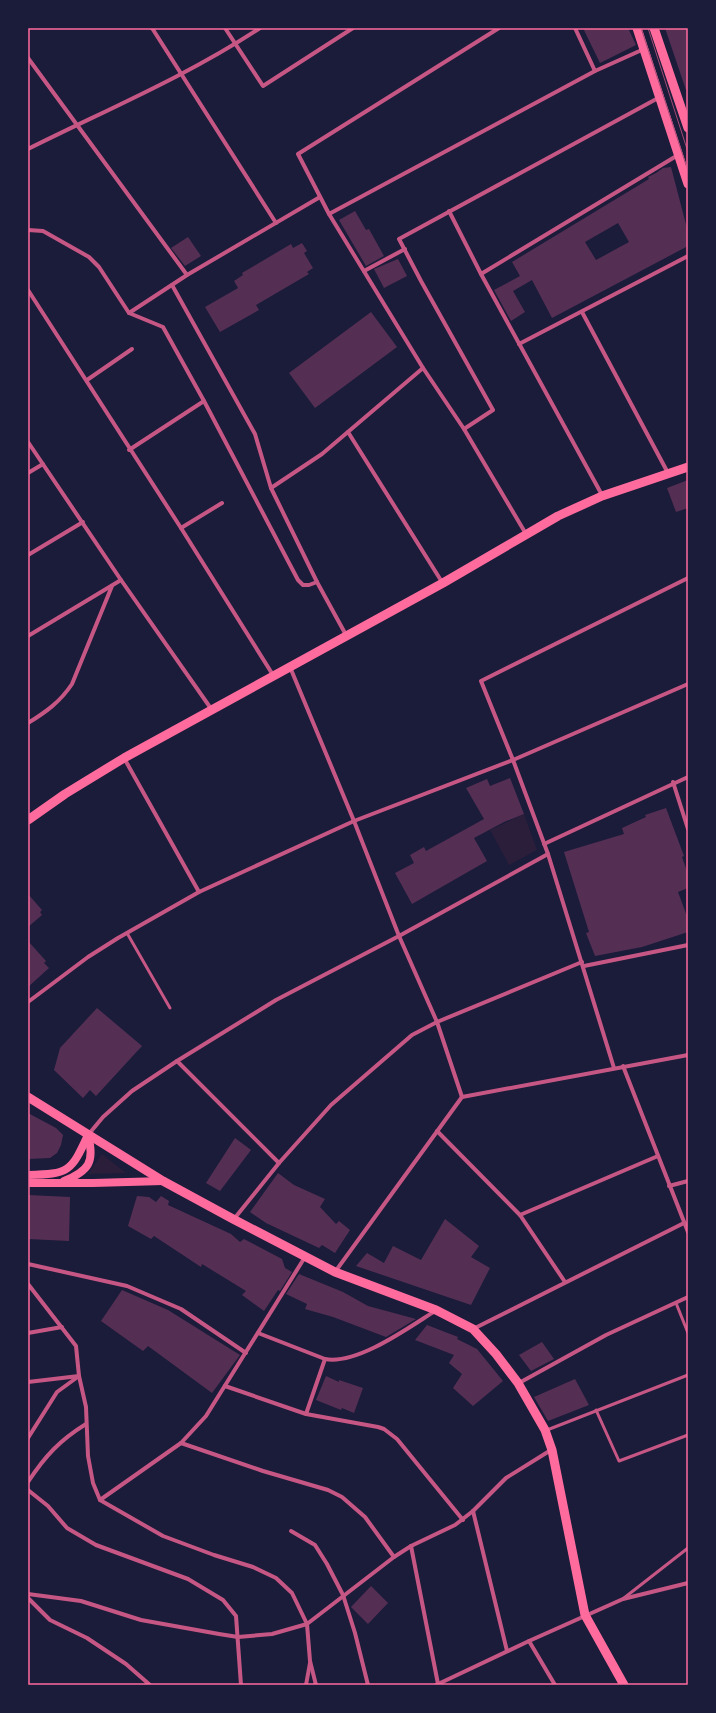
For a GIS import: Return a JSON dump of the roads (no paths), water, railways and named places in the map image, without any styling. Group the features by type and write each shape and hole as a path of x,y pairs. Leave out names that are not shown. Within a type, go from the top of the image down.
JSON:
{"main road":[{"path":"637,28 688,184"},
{"path":"654,28 688,128"},
{"path":"28,820 64,794 124,758 443,583 558,516 602,496 688,466"},
{"path":"28,1097 163,1181 305,1257 334,1272 436,1310 473,1329 496,1354 518,1383 545,1430 552,1450 585,1615 624,1685"},
{"path":"28,1174 59,1173 64,1171 78,1155 88,1135"},
{"path":"60,1183 76,1176 87,1166 92,1150 88,1135"},
{"path":"28,1183 163,1181"}],"street":[{"path":"152,28 276,223"},
{"path":"225,28 263,86 353,28"},
{"path":"28,149 182,74 260,28"},
{"path":"499,28 298,154 329,214 423,368 464,429 526,535"},
{"path":"574,28 595,71"},
{"path":"329,214 595,71 644,49"},
{"path":"28,58 187,275"},
{"path":"464,429 493,410 399,239 660,97"},
{"path":"481,274 678,155"},
{"path":"129,313 187,275 320,197"},
{"path":"449,212 481,274 602,496"},
{"path":"28,230 43,231 88,256 98,267 129,313 163,327 204,401 298,580 302,585 309,585 317,582"},
{"path":"364,271 405,249"},
{"path":"519,344 688,256"},
{"path":"172,285 254,434 271,488 317,582 346,636"},
{"path":"28,290 129,450 181,528 273,676"},
{"path":"582,312 668,474"},
{"path":"86,380 132,349"},
{"path":"271,488 322,454 423,368"},
{"path":"129,450 204,401"},
{"path":"348,432 443,583"},
{"path":"28,442 121,580 212,710"},
{"path":"28,473 43,464"},
{"path":"181,528 222,503"},
{"path":"28,556 83,522"},
{"path":"614,1068 548,854 513,760 481,681 688,578"},
{"path":"28,636 121,580"},
{"path":"28,723 53,707 64,696 72,684 78,674 112,586"},
{"path":"290,666 354,821 399,936 437,1022 462,1097"},
{"path":"28,1002 88,957 199,892 354,821 513,760 688,684"},
{"path":"124,758 199,892"},
{"path":"544,844 674,782 688,777"},
{"path":"674,782 688,829"},
{"path":"88,1135 119,1101 177,1061 276,1000 399,936 548,854"},
{"path":"234,1219 279,1163 331,1105 417,1032 437,1022 583,964 688,945"},
{"path":"334,1272 462,1097 688,1055"},
{"path":"177,1061 279,1163"},
{"path":"623,1066 688,1232"},
{"path":"437,1130 520,1215 565,1282"},
{"path":"520,1215 658,1156"},
{"path":"669,1186 688,1181"},
{"path":"473,1329 684,1223"},
{"path":"100,1500 181,1443 206,1416 305,1257"},
{"path":"28,1264 127,1286 181,1310 246,1353"},
{"path":"28,1284 76,1346 79,1376 86,1407 87,1450 90,1470 93,1483 100,1500 163,1536 214,1555 253,1567 276,1578 292,1593 307,1624 310,1661 316,1685"},
{"path":"518,1383 606,1335 688,1297"},
{"path":"258,1333 325,1359 336,1361 390,1340 436,1310"},
{"path":"28,1333 62,1327"},
{"path":"306,1414 325,1359"},
{"path":"28,1382 79,1376"},
{"path":"28,1438 57,1392 79,1376"},
{"path":"225,1386 306,1414 344,1420 384,1429 397,1439 463,1520"},
{"path":"28,1482 50,1451 72,1432 86,1424"},
{"path":"181,1443 270,1473 328,1490 337,1495 365,1517 394,1557"},
{"path":"28,1594 81,1601 141,1620 219,1634 238,1637 272,1634 307,1624 394,1557 411,1546 449,1529 463,1520 506,1478 552,1450"},
{"path":"28,1490 48,1506 67,1528 96,1545 188,1580 223,1600 236,1616 240,1685"},
{"path":"473,1511 507,1651"},
{"path":"291,1531 315,1545 343,1595 355,1633 368,1685"},
{"path":"411,1546 437,1684 622,1599 688,1583"},
{"path":"28,1598 50,1620 87,1638 126,1664 150,1685"},
{"path":"529,1641 554,1685"},
{"path":"306,1685 310,1661"}],"lane":[{"path":"127,933 170,1008"},
{"path":"676,1303 688,1333"},
{"path":"545,1430 688,1375"},
{"path":"596,1410 619,1461 688,1435"},
{"path":"622,1599 688,1548"}],"tram line":[{"path":"641,28 688,171"},
{"path":"648,28 688,152"}]}
